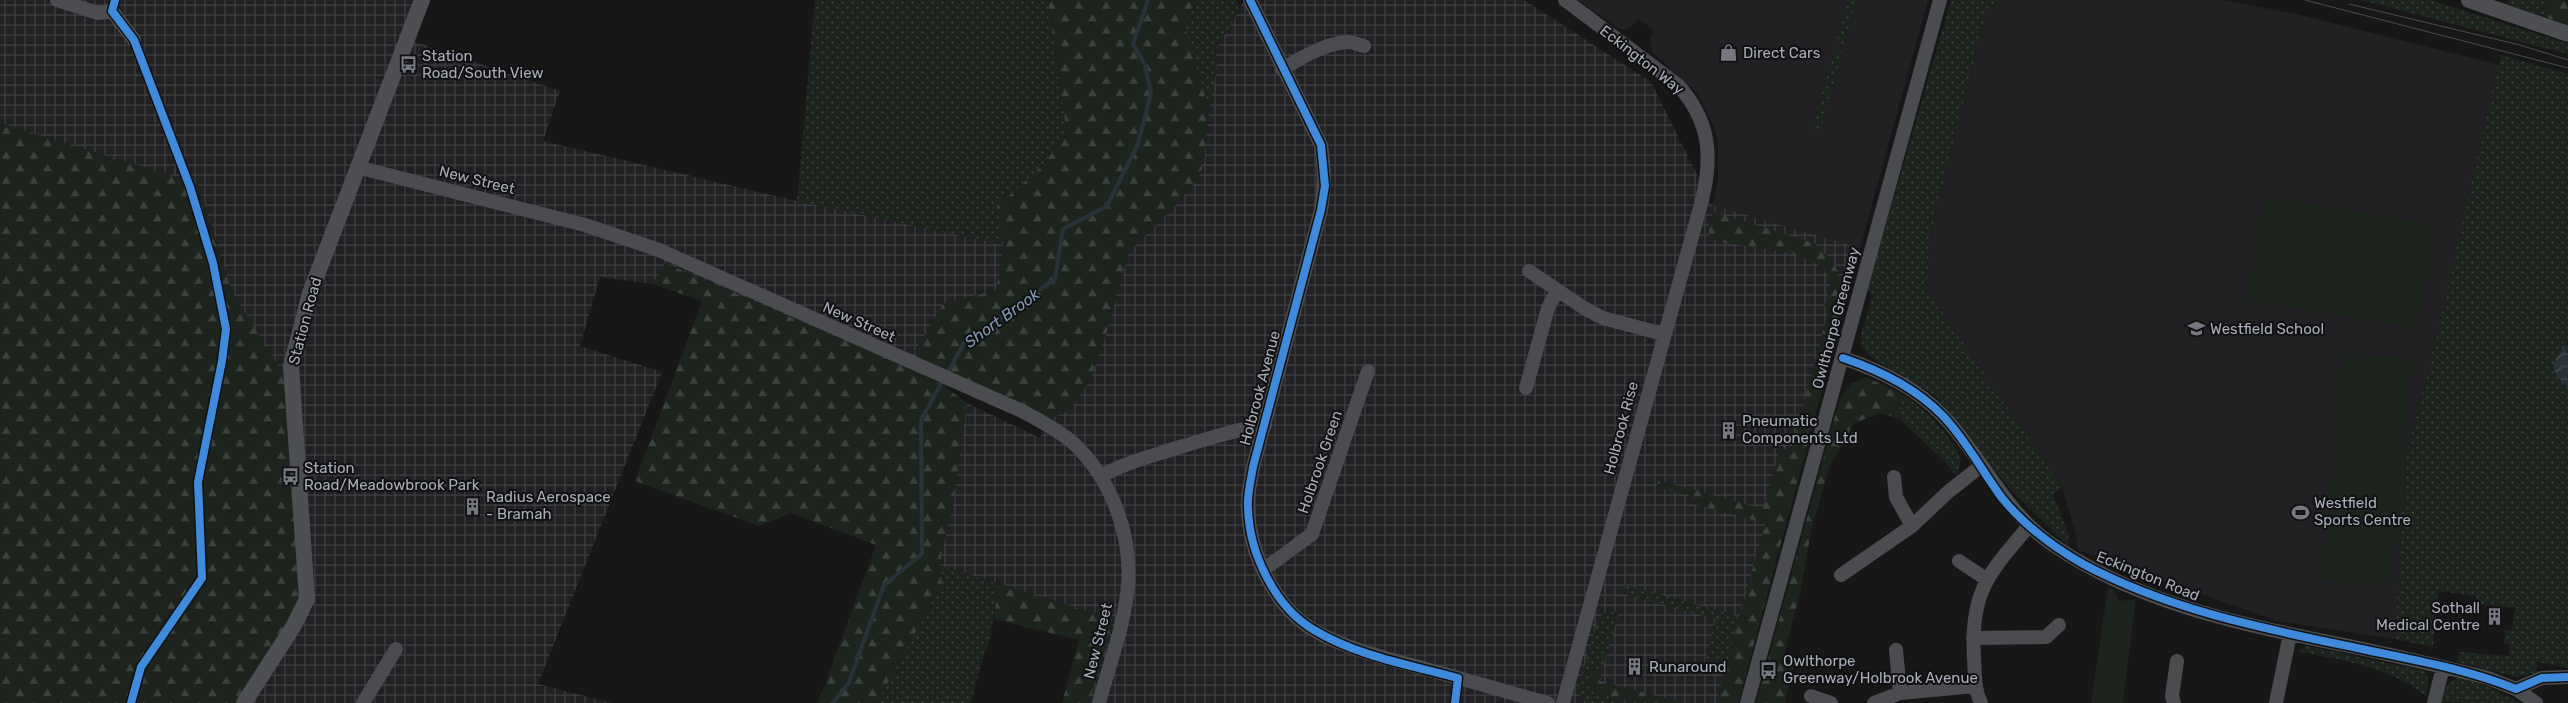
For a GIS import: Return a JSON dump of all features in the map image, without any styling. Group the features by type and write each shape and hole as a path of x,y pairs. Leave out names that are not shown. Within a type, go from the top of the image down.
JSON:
{"main road":[{"name":"Station Road","path":"247,702 293,627 307,599 291,366 310,293 421,0"},
{"path":"2468,0 2568,34"}],"street":[{"path":"57,0 98,13 113,5 134,40"},
{"name":"Holbrook Avenue","path":"1250,0 1282,69 1321,145 1325,186 1253,467 1248,508 1251,538 1263,570 1277,595 1294,614 1312,630 1329,638 1383,658 1548,703"},
{"name":"Eckington Way","path":"1564,0 1684,91 1699,114 1708,161"},
{"name":"Owlthorpe Greenway","path":"1747,703 1940,0"},
{"path":"1282,69 1306,55 1326,48 1349,42 1364,46"},
{"name":"Holbrook Rise","path":"1563,703 1701,204 1707,179 1708,161"},
{"name":"New Street","path":"357,167 585,225 659,250 1022,411 1071,441 1101,476 1122,522 1129,564 1124,610 1099,703"},
{"path":"1529,271 1557,291 1603,318 1664,334"},
{"path":"1526,388 1548,308 1557,291"},
{"name":"Eckington Road","path":"1842,358 1890,377 1929,403 1944,416 2002,497 2029,526 2051,544 2083,564 2160,599 2215,617 2488,678 2516,690 2536,703"},
{"name":"Holbrook Green","path":"1263,570 1312,534 1368,371"},
{"path":"1101,476 1114,468 1159,454 1244,428 1265,425"},
{"path":"1841,575 1912,526 1948,492 1981,466"},
{"path":"1894,477 1896,498 1912,526"},
{"path":"1981,703 1975,686 1973,638 1976,607 1986,579 2029,526"},
{"path":"1959,561 1986,579"},
{"path":"1973,638 2046,637 2059,625"},
{"path":"2276,703 2290,634"},
{"path":"363,703 396,649"},
{"path":"1896,650 1900,693"},
{"path":"2174,703 2172,696 2177,661"},
{"path":"2434,703 2443,667"},
{"path":"2516,690 2542,678 2568,676"},
{"path":"1874,703 1900,693 1975,686"},
{"path":"1811,696 1831,703"}],"shaded area":[{"path":"0,0 422,0 407,39 560,91 543,141 797,201 1005,245 996,290 943,304 906,367 665,263 653,284 600,277 580,346 662,372 538,684 612,703 237,703 279,368 232,292 198,184 0,123"},
{"path":"1244,0 1524,0 1651,82 1712,205 1860,248 1738,703 1089,703 1113,619 939,565 953,504 967,403 1040,438 1050,419 1071,409 1091,378 1107,331 1129,252 1176,205 1199,177 1204,162 1209,110 1217,67 1216,50"},
{"name":"Direct Cars","path":"1578,0 1928,0 1860,248 1712,205 1718,182 1718,144 1714,127 1695,91 1653,53 1650,40 1653,30 1639,19 1629,28 1619,29"},
{"name":"Westfield School","path":"2000,0 2222,0 2292,13 2499,65 2427,376 2406,455 2395,639 2277,621 2078,550 2076,535 2062,487 1927,290 1930,236 1986,12"}],"green space":[{"path":"815,0 1048,0 1067,135 1041,167 997,206 1005,245 797,201"},
{"path":"1048,0 1194,0 1185,27 1209,110 1204,162 1199,177 1176,205 1129,252 1107,331 1091,378 1071,409 1050,419 913,355 943,304 996,290 1004,245 997,206 1041,167 1067,135"},
{"path":"1194,0 1237,0 1239,11 1216,50 1217,67 1209,110 1185,27"},
{"path":"1848,0 1856,0 1844,45 1836,43"},
{"path":"1951,0 2000,0 1986,12 1930,236 1927,290 2062,487 2053,494 2068,533 2069,547 2008,487 1936,396 1871,357 1862,348 1861,335 1873,294 1867,291"},
{"path":"2361,0 2431,0 2568,44 2568,54"},
{"path":"2509,0 2561,0 2548,3 2543,16 2507,4"},
{"path":"2561,0 2568,2 2568,26 2543,16 2548,3"},
{"path":"1835,48 1843,50 1820,131 1812,129"},
{"path":"2501,55 2568,74 2568,668 2537,662 2536,673 2517,677 2457,662 2460,652 2509,656 2510,645 2504,644 2505,630 2512,630 2515,608 2477,604 2476,596 2438,591 2433,647 2395,639 2406,455 2427,376"},
{"path":"0,123 198,184 232,292 279,367 291,366 307,599 244,703 0,703"},
{"path":"2264,195 2436,224 2417,329 2245,301"},
{"path":"1713,212 1814,243 1830,258 1838,272 1841,290 1841,320 1738,703 1716,703 1765,523 1693,504 1695,497 1657,487 1658,480 1763,509 1780,448 1791,451 1829,308 1824,306 1829,292 1829,284 1828,276 1820,266 1807,259 1773,250 1721,242 1709,238 1708,228"},
{"path":"665,263 906,367 941,384 967,403 953,504 939,565 942,583 877,703 818,703 876,545 791,513 759,526 635,481 702,301 653,284"},
{"path":"2342,353 2412,359 2391,586 2321,580"},
{"path":"1866,377 1900,393 1901,420 1881,413 1854,423 1830,465 1812,527 1800,593 1782,662 1794,665 1785,703 1756,703 1840,398 1852,383"},
{"path":"1900,393 1935,421 1949,438 1961,458 1957,477 1945,462 1901,420"},
{"path":"939,565 998,584 990,640 983,657 971,703 877,703 942,583"},
{"path":"998,584 1114,619 1089,703 1062,703 1079,640 994,619"},
{"path":"1625,585 1739,616 1725,670 1704,664 1716,619 1623,594"},
{"path":"2108,587 2114,590 2119,601 2136,599 2123,703 2091,703"},
{"path":"1619,611 1602,671 1592,671 1589,678 1622,703 1587,703 1580,696 1578,688 1598,620 1603,613"},
{"path":"2307,646 2424,671 2428,678 2426,696 2412,686 2381,671 2297,651"},
{"path":"1592,671 1602,671 1600,681 1684,703 1634,701 1610,696 1589,687"},
{"path":"2461,677 2474,680 2520,703 2442,702 2450,683 2456,678"}],"water":[{"path":"2562,346 2565,346 2568,355 2568,386 2559,379 2554,370 2557,356 2562,352"}],"waterway":[{"name":"Short Brook","path":"947,374 964,343 1055,279 1063,229 1107,206 1138,144 1151,93 1145,65 1133,44 1148,0"},
{"name":"Short Brook","path":"833,703 849,682 884,585 922,554 921,420 943,380"}],"tram line":[{"path":"2305,0 2568,68"},
{"path":"2349,4 2520,45 2568,60"}],"cycle path":[{"path":"115,0 112,11 134,40 190,187 213,263 226,329 222,361 198,482 202,578 141,667 131,703"},
{"path":"1250,0 1321,145 1325,186 1321,210 1253,467 1248,503 1253,543 1259,560 1276,593 1287,608 1300,620 1314,630 1348,647 1384,659 1458,678 1455,703"},
{"path":"1843,358 1883,374 1921,396 1943,416 1959,435 2002,498 2020,517 2061,550 2083,564 2116,580 2150,594 2220,617 2440,666 2479,676 2516,689 2542,678 2568,677"}],"place":[{"name":"Direct Cars","path":"1729,53"},
{"name":"Station Road/South View","path":"408,65"},
{"name":"Westfield School","path":"2196,329"},
{"name":"Pneumatic Components Ltd","path":"1728,430"},
{"name":"Station Road/Meadowbrook Park","path":"290,477"},
{"name":"Radius Aerospace - Bramah","path":"472,506"},
{"name":"Westfield Sports Centre","path":"2300,512"},
{"name":"Sothall Medical Centre","path":"2494,617"},
{"name":"Runaround","path":"1635,667"},
{"name":"Owlthorpe Greenway/Holbrook Avenue","path":"1769,670"}]}
